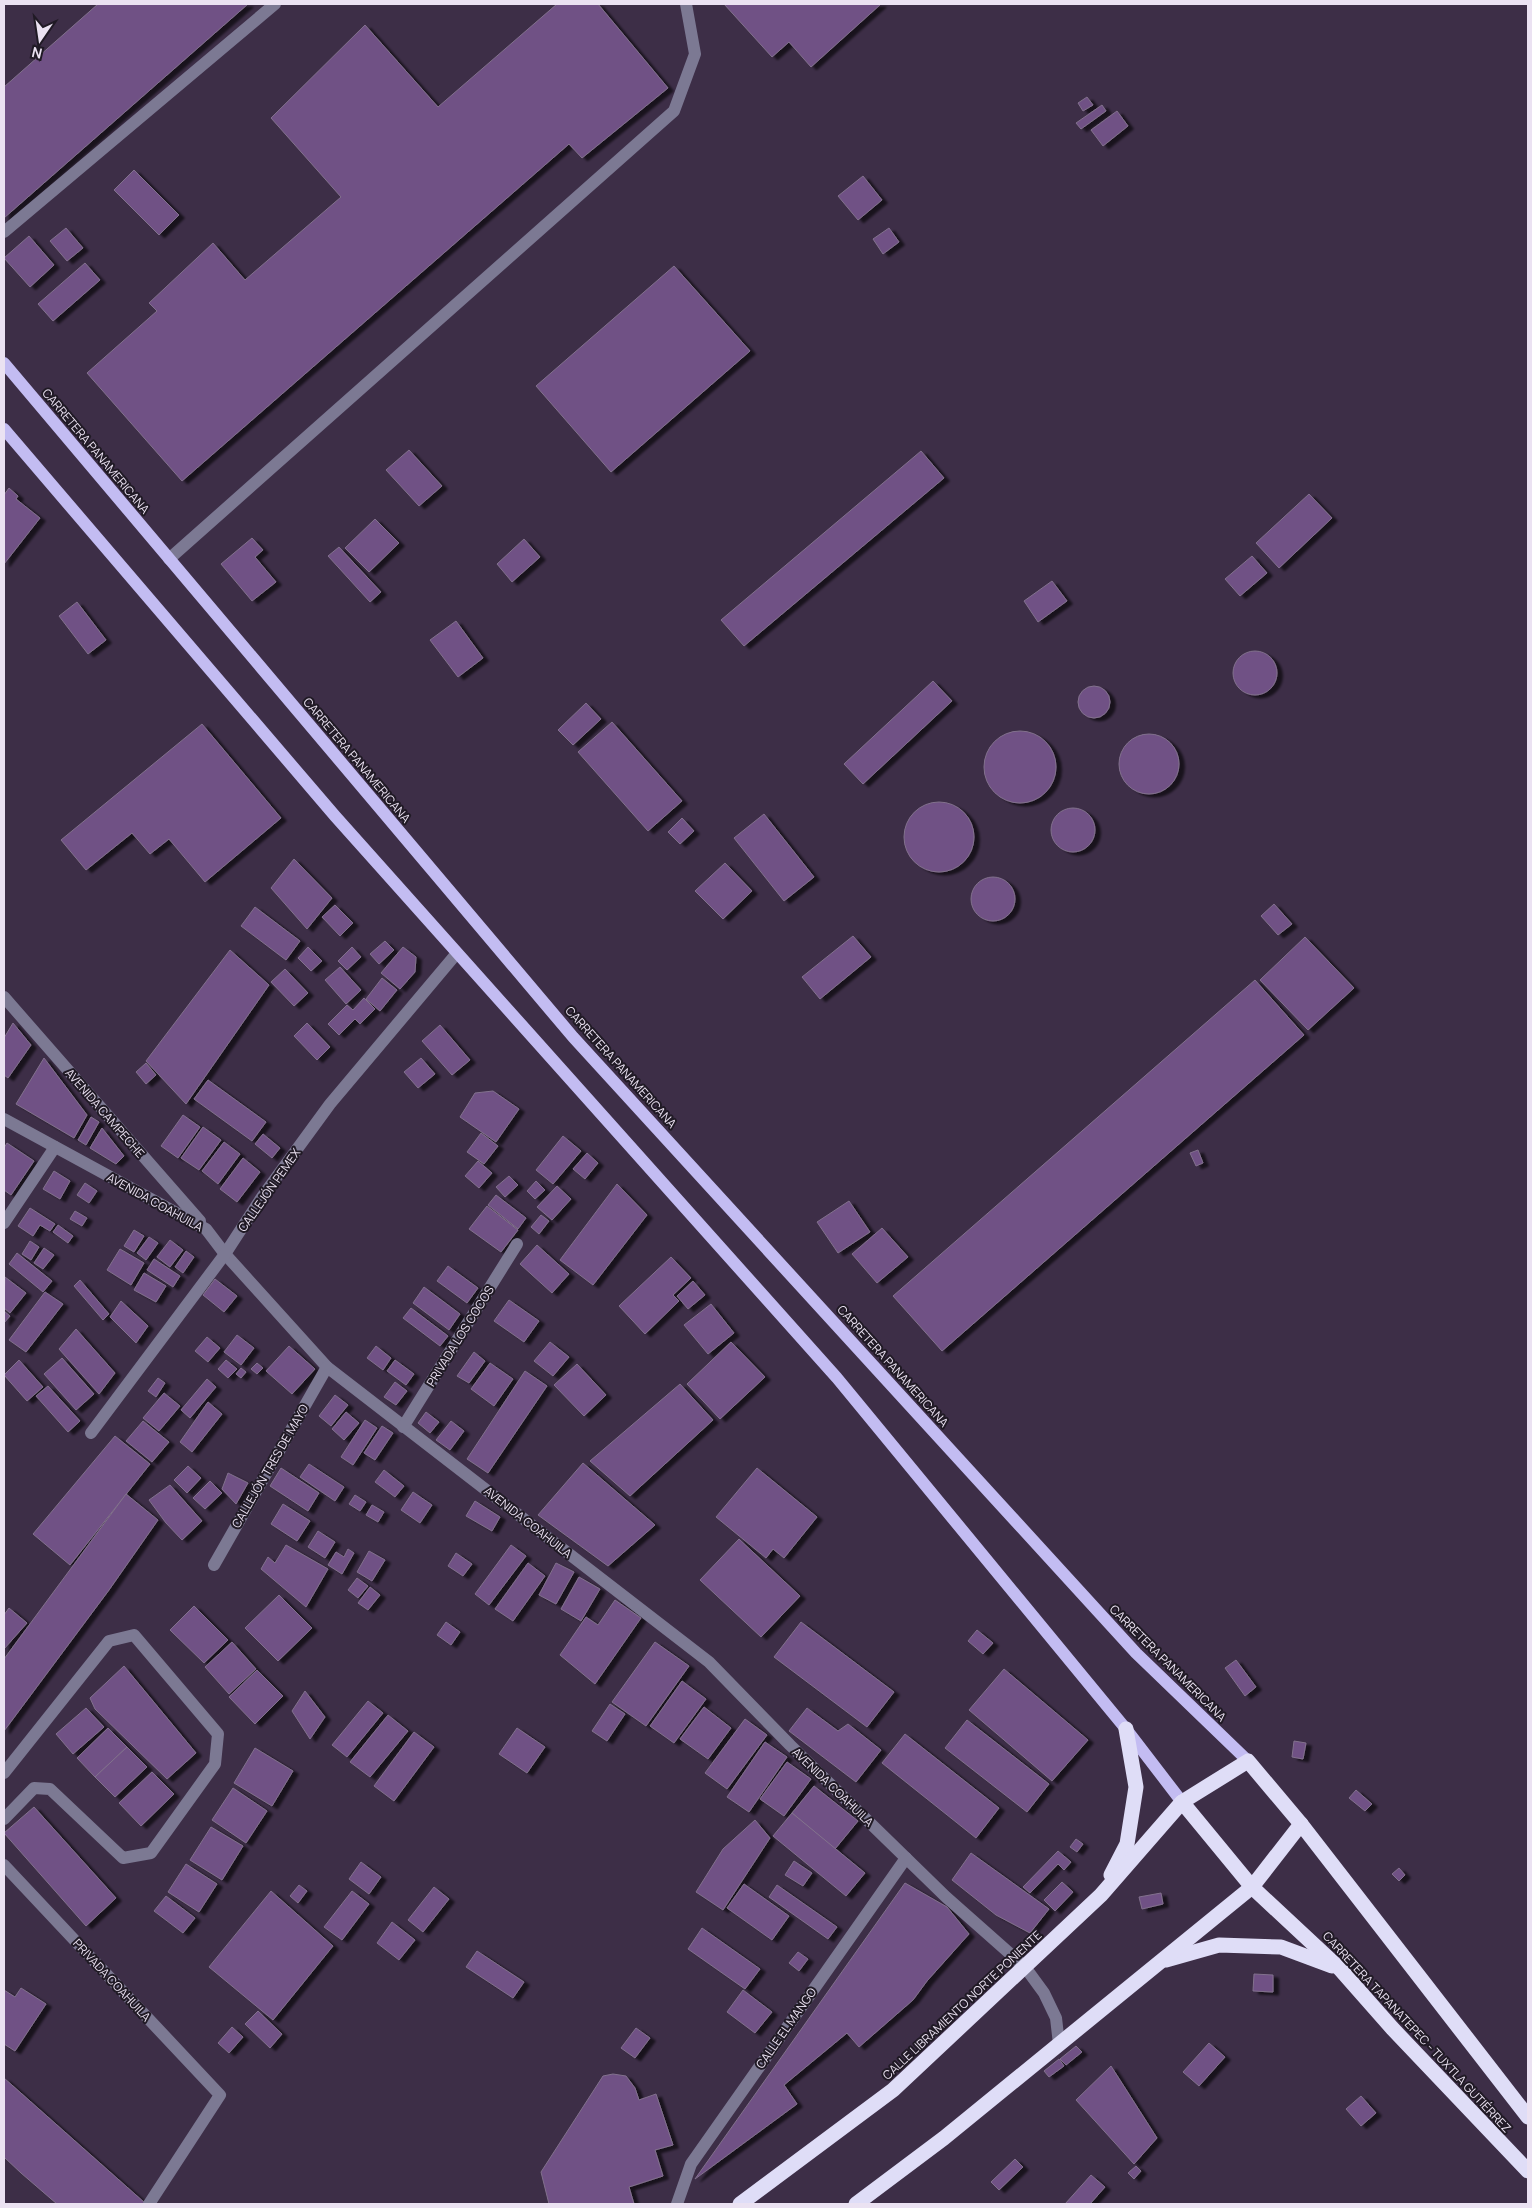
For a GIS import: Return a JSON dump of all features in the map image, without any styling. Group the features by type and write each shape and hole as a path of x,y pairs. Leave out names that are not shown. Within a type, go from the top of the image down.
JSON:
{"highway":[{"path":"1101,1895 1127,1844 1136,1786 1126,1729"},
{"name":"CALLE LIBRAMIENTO NORTE PONIENTE","path":"740,2204 893,2090 1101,1895 1182,1802 1248,1761"},
{"name":"CARRETERA TAPANATEPEC - TUXTLA GUTIÉRREZ","path":"1248,1761 1301,1824 1528,2117"},
{"name":"CARRETERA TAPANATEPEC - TUXTLA GUTIÉRREZ","path":"1182,1802 1252,1887 1340,1969 1392,2028 1528,2171"},
{"path":"856,2204 944,2138 1252,1887 1301,1824"},
{"path":"1159,1962 1219,1944 1281,1947 1340,1969"}],"main road":[{"name":"CARRETERA PANAMERICANA","path":"4,363 573,1037 1136,1653 1248,1761"},
{"path":"4,429 335,816 837,1378 1126,1729 1182,1802"}],"street":[{"path":"4,232 276,4"},
{"path":"169,559 674,111 695,54 686,4"},
{"name":"CALLEJÓN PEMEX","path":"91,1434 225,1254 262,1197 330,1104 457,953"},
{"name":"AVENIDA CAMPECHE","path":"4,997 206,1229"},
{"name":"AVENIDA COAHUILA","path":"4,1119 206,1229 225,1254 327,1366 403,1427 709,1662 797,1752 946,1897 1024,1967 1044,1993 1056,2018 1059,2044"},
{"path":"4,1223 55,1146"},
{"name":"PRIVADA LOS COCOS","path":"403,1427 517,1244"},
{"name":"CALLEJÓN TRES DE MAYO","path":"214,1565 327,1366"},
{"path":"4,1773 109,1640 134,1635 218,1734 216,1764 152,1854 123,1858 50,1789 34,1788 4,1819"},
{"name":"CALLE EL MANGO","path":"677,2204 691,2164 906,1858"},
{"name":"PRIVADA COAHUILA","path":"4,1865 220,2095 149,2204"}],"building":[{"path":"98,4 248,4 4,218 4,87"},
{"path":"557,4 598,4 668,88 582,158 569,144 182,481 87,373 157,311 149,303 213,243 245,280 341,197 271,118 365,25 438,107"},
{"path":"724,4 881,4 811,67 789,42 772,57"},
{"path":"1087,97 1093,105 1083,111 1078,103"},
{"path":"1102,105 1106,111 1081,129 1076,123"},
{"path":"1117,111 1128,126 1103,146 1091,130"},
{"path":"134,170 179,215 159,235 114,190"},
{"path":"863,176 882,200 858,220 838,196"},
{"path":"66,228 83,248 67,261 50,241"},
{"path":"889,228 899,242 883,254 873,239"},
{"path":"29,236 54,265 30,287 4,258"},
{"path":"85,263 100,280 53,321 38,304"},
{"path":"674,266 750,351 611,472 536,386"},
{"path":"409,450 442,486 419,506 386,470"},
{"path":"921,451 944,478 744,646 721,620"},
{"path":"9,488 18,496 16,499 40,518 4,564 4,495"},
{"path":"1309,494 1332,518 1279,568 1256,543"},
{"path":"375,519 399,543 369,572 345,548"},
{"path":"252,538 263,550 255,557 276,582 252,601 221,564"},
{"path":"524,539 540,557 512,582 497,564"},
{"path":"339,547 381,592 370,602 328,556"},
{"path":"1252,556 1267,573 1240,596 1225,579"},
{"path":"1052,581 1067,601 1038,622 1024,601"},
{"path":"77,602 106,640 88,654 59,616"},
{"path":"456,621 483,658 458,677 430,640"},
{"path":"1259,651 1271,657 1276,664 1276,682 1271,689 1264,694 1251,695 1243,692 1236,685 1233,669 1236,661 1243,654"},
{"path":"933,681 952,701 863,784 844,764"},
{"path":"1094,686 1106,690 1110,702 1106,714 1094,718 1082,714 1078,702 1082,690"},
{"path":"586,703 601,719 573,745 558,730"},
{"path":"612,722 682,801 648,831 578,752"},
{"path":"202,724 281,818 205,882 169,839 150,854 132,833 86,870 61,840"},
{"path":"1013,731 1027,731 1046,741 1056,760 1056,774 1046,793 1027,803 1013,803 994,793 984,774 984,760 994,741"},
{"path":"1143,734 1155,734 1166,739 1174,747 1179,758 1177,776 1166,789 1155,794 1143,794 1132,789 1124,781 1119,770 1119,758 1124,747 1132,739"},
{"path":"946,802 959,808 968,817 972,823 974,837 972,851 964,862 953,870 932,872 925,870 914,862 906,851 904,830 906,823 914,812 925,804"},
{"path":"1069,808 1077,808 1089,814 1095,830 1089,846 1077,852 1069,852 1057,846 1051,834 1051,826 1057,814"},
{"path":"764,814 814,877 784,901 734,838"},
{"path":"682,818 694,831 680,844 668,832"},
{"path":"294,859 332,898 307,929 271,888"},
{"path":"725,863 752,891 723,919 695,891"},
{"path":"989,877 997,877 1009,883 1015,899 1009,915 997,921 989,921 977,915 971,903 971,895 977,883"},
{"path":"1274,904 1292,924 1278,935 1261,916"},
{"path":"335,905 353,923 340,936 322,917"},
{"path":"255,907 300,941 286,960 241,926"},
{"path":"853,936 871,957 820,999 802,977"},
{"path":"1305,937 1354,988 1308,1030 1260,980"},
{"path":"385,941 394,950 379,964 370,954"},
{"path":"308,947 322,961 311,971 298,958"},
{"path":"352,947 361,957 347,970 338,961"},
{"path":"403,947 416,957 415,972 400,989 381,973"},
{"path":"230,950 269,985 186,1104 146,1061"},
{"path":"340,967 361,990 346,1004 325,980"},
{"path":"285,969 308,993 294,1006 271,982"},
{"path":"382,978 397,990 380,1011 366,999"},
{"path":"1255,980 1304,1035 942,1351 893,1296"},
{"path":"364,998 375,1009 360,1024 355,1019 339,1035 328,1024 347,1005 353,1010"},
{"path":"13,1023 31,1045 8,1078 4,1075 4,1038"},
{"path":"307,1023 330,1047 317,1060 294,1036"},
{"path":"440,1025 470,1060 452,1075 422,1041"},
{"path":"44,1058 87,1115 74,1138 16,1104"},
{"path":"421,1058 435,1074 418,1088 404,1072"},
{"path":"146,1063 156,1075 146,1084 136,1072"},
{"path":"208,1080 266,1122 252,1141 194,1099"},
{"path":"493,1091 519,1109 496,1142 460,1117 475,1093"},
{"path":"183,1115 200,1127 178,1158 161,1146"},
{"path":"91,1117 99,1122 86,1145 78,1140"},
{"path":"203,1127 221,1140 199,1170 181,1158"},
{"path":"102,1128 124,1156 116,1164 90,1148"},
{"path":"481,1133 498,1146 484,1164 467,1152"},
{"path":"263,1134 280,1148 272,1158 255,1144"},
{"path":"563,1136 581,1151 553,1184 536,1170"},
{"path":"224,1142 240,1154 218,1184 202,1171"},
{"path":"7,1143 34,1161 11,1195 4,1190 4,1148"},
{"path":"1198,1150 1203,1163 1196,1166 1190,1153"},
{"path":"587,1153 598,1163 585,1179 573,1169"},
{"path":"243,1158 260,1172 237,1202 220,1189"},
{"path":"478,1161 492,1173 479,1188 465,1176"},
{"path":"54,1171 70,1181 60,1199 43,1189"},
{"path":"509,1176 518,1185 505,1197 496,1187"},
{"path":"536,1181 545,1190 535,1199 527,1191"},
{"path":"85,1183 97,1191 89,1203 77,1195"},
{"path":"617,1184 647,1215 593,1285 560,1260"},
{"path":"557,1186 571,1199 552,1220 537,1207"},
{"path":"496,1195 526,1218 518,1229 488,1205"},
{"path":"849,1201 870,1232 838,1253 817,1222"},
{"path":"487,1206 518,1230 501,1252 469,1229"},
{"path":"30,1208 55,1224 50,1231 40,1225 33,1236 18,1226"},
{"path":"75,1211 87,1218 82,1226 70,1219"},
{"path":"541,1215 549,1221 539,1234 531,1227"},
{"path":"58,1225 73,1236 68,1243 53,1232"},
{"path":"882,1228 908,1257 877,1283 852,1254"},
{"path":"134,1230 144,1236 134,1252 124,1246"},
{"path":"149,1237 158,1243 146,1260 137,1253"},
{"path":"170,1240 183,1250 170,1267 157,1257"},
{"path":"30,1241 39,1247 31,1260 22,1254"},
{"path":"537,1245 569,1274 552,1293 520,1264"},
{"path":"44,1248 54,1255 43,1269 34,1263"},
{"path":"120,1249 144,1263 131,1285 107,1270"},
{"path":"186,1251 194,1257 183,1273 175,1267"},
{"path":"17,1253 52,1281 43,1292 9,1264"},
{"path":"671,1257 691,1278 673,1295 679,1301 645,1334 619,1306"},
{"path":"154,1259 180,1276 173,1287 147,1270"},
{"path":"448,1266 478,1288 467,1303 437,1281"},
{"path":"144,1273 166,1286 156,1302 134,1290"},
{"path":"5,1277 26,1293 10,1313 4,1308"},
{"path":"215,1279 237,1296 224,1312 203,1295"},
{"path":"80,1280 109,1314 103,1320 74,1286"},
{"path":"693,1281 705,1295 688,1309 677,1296"},
{"path":"424,1287 460,1314 449,1330 413,1303"},
{"path":"45,1292 63,1304 26,1352 9,1340"},
{"path":"509,1300 539,1321 524,1342 494,1321"},
{"path":"121,1301 148,1326 136,1343 110,1317"},
{"path":"711,1304 734,1333 708,1354 684,1325"},
{"path":"411,1308 448,1336 440,1346 403,1318"},
{"path":"4,1311 10,1316 4,1323"},
{"path":"76,1329 115,1373 99,1394 59,1349"},
{"path":"237,1335 254,1348 241,1365 224,1352"},
{"path":"207,1337 220,1348 208,1362 195,1351"},
{"path":"550,1342 569,1357 553,1376 534,1361"},
{"path":"731,1342 765,1377 720,1419 687,1384"},
{"path":"289,1346 315,1369 292,1394 266,1371"},
{"path":"376,1346 391,1358 383,1370 367,1358"},
{"path":"474,1352 485,1361 469,1383 457,1376"},
{"path":"62,1358 94,1394 76,1410 44,1374"},
{"path":"19,1360 43,1387 27,1401 4,1375"},
{"path":"226,1360 237,1369 228,1378 218,1369"},
{"path":"395,1360 414,1374 406,1385 387,1371"},
{"path":"257,1363 263,1368 257,1374 251,1369"},
{"path":"490,1363 513,1379 494,1406 471,1389"},
{"path":"577,1364 606,1395 584,1416 554,1385"},
{"path":"241,1368 246,1372 241,1378 236,1374"},
{"path":"525,1371 547,1386 488,1473 467,1459"},
{"path":"158,1378 165,1383 156,1397 148,1391"},
{"path":"207,1379 216,1387 190,1418 181,1410"},
{"path":"395,1382 407,1391 396,1405 384,1397"},
{"path":"680,1384 713,1420 630,1496 590,1461"},
{"path":"48,1386 80,1421 68,1432 36,1396"},
{"path":"164,1393 180,1406 159,1431 143,1418"},
{"path":"335,1395 348,1405 331,1426 319,1416"},
{"path":"208,1402 222,1414 192,1452 180,1442"},
{"path":"346,1412 359,1423 344,1440 332,1429"},
{"path":"426,1412 439,1422 430,1433 418,1423"},
{"path":"365,1420 377,1428 353,1465 341,1457"},
{"path":"143,1421 169,1442 152,1462 126,1441"},
{"path":"451,1421 464,1431 450,1450 436,1440"},
{"path":"382,1426 393,1433 375,1460 364,1453"},
{"path":"115,1436 150,1464 70,1565 33,1534"},
{"path":"583,1463 655,1525 608,1566 538,1515"},
{"path":"309,1464 344,1487 335,1501 300,1477"},
{"path":"188,1466 201,1478 187,1493 174,1480"},
{"path":"281,1468 319,1493 308,1511 270,1486"},
{"path":"757,1468 817,1517 784,1558 773,1549 766,1558 716,1517"},
{"path":"384,1470 404,1486 395,1497 375,1482"},
{"path":"228,1473 248,1483 236,1504 222,1489"},
{"path":"210,1481 222,1493 205,1509 193,1498"},
{"path":"170,1485 202,1521 182,1540 166,1523 149,1500"},
{"path":"413,1492 432,1505 420,1523 401,1510"},
{"path":"126,1494 158,1520 109,1590 4,1731 4,1659"},
{"path":"355,1495 366,1502 360,1511 349,1504"},
{"path":"475,1501 500,1517 492,1531 466,1516"},
{"path":"283,1504 310,1521 297,1541 271,1524"},
{"path":"372,1505 384,1512 378,1522 366,1515"},
{"path":"318,1531 335,1542 325,1558 308,1547"},
{"path":"739,1539 800,1596 761,1637 700,1580"},
{"path":"286,1545 328,1569 306,1607 261,1569 268,1557 275,1563"},
{"path":"511,1545 526,1556 489,1605 475,1594"},
{"path":"348,1549 354,1553 342,1574 328,1565 336,1552 344,1557"},
{"path":"369,1551 385,1560 372,1581 357,1572"},
{"path":"456,1553 472,1564 463,1576 448,1566"},
{"path":"528,1563 545,1576 513,1621 495,1609"},
{"path":"556,1563 574,1572 556,1604 539,1595"},
{"path":"579,1577 600,1589 581,1621 561,1609"},
{"path":"357,1578 368,1586 358,1598 348,1590"},
{"path":"370,1587 380,1595 368,1610 358,1603"},
{"path":"279,1595 312,1628 278,1661 245,1628"},
{"path":"615,1600 641,1618 595,1684 560,1655 586,1617 598,1625"},
{"path":"194,1606 228,1640 204,1663 170,1630"},
{"path":"9,1608 27,1623 4,1649 4,1615"},
{"path":"446,1622 460,1632 451,1645 437,1635"},
{"path":"801,1622 894,1692 867,1727 774,1657"},
{"path":"977,1630 993,1643 983,1654 968,1641"},
{"path":"232,1642 256,1669 229,1694 205,1667"},
{"path":"655,1642 689,1666 646,1726 612,1702"},
{"path":"1236,1660 1256,1687 1245,1696 1225,1668"},
{"path":"124,1666 196,1753 167,1779 95,1709 90,1698"},
{"path":"1004,1669 1088,1740 1052,1781 969,1710"},
{"path":"257,1670 283,1696 255,1724 229,1697"},
{"path":"682,1681 706,1699 674,1743 650,1726"},
{"path":"305,1691 325,1717 310,1739 292,1711"},
{"path":"368,1701 383,1713 347,1757 332,1745"},
{"path":"610,1704 625,1714 607,1741 592,1731"},
{"path":"704,1707 731,1728 708,1759 680,1739"},
{"path":"86,1708 104,1727 73,1754 56,1734"},
{"path":"807,1708 838,1731 848,1724 881,1750 856,1782 789,1731"},
{"path":"388,1715 408,1731 370,1777 350,1762"},
{"path":"745,1719 767,1735 727,1789 705,1773"},
{"path":"967,1720 1049,1784 1027,1812 945,1748"},
{"path":"108,1728 127,1747 95,1777 77,1758"},
{"path":"517,1728 545,1747 527,1773 499,1754"},
{"path":"414,1732 434,1747 394,1801 374,1786"},
{"path":"905,1734 999,1808 976,1838 882,1763"},
{"path":"1294,1741 1306,1743 1303,1759 1292,1757"},
{"path":"765,1742 787,1757 749,1812 727,1797"},
{"path":"127,1747 147,1767 115,1797 95,1777"},
{"path":"255,1748 293,1771 272,1806 234,1783"},
{"path":"787,1762 811,1779 784,1816 760,1799"},
{"path":"152,1772 174,1794 141,1826 119,1803"},
{"path":"814,1786 858,1821 835,1849 792,1813"},
{"path":"233,1788 267,1811 246,1843 212,1820"},
{"path":"1356,1790 1372,1804 1365,1811 1349,1798"},
{"path":"34,1807 116,1898 86,1926 4,1833"},
{"path":"792,1813 865,1873 846,1896 773,1836"},
{"path":"755,1820 770,1838 723,1910 696,1892 723,1849"},
{"path":"211,1827 243,1846 222,1880 190,1860"},
{"path":"1076,1839 1083,1844 1077,1852 1070,1847"},
{"path":"1058,1851 1071,1862 1064,1870 1058,1864 1030,1893 1023,1887"},
{"path":"971,1853 1049,1909 1030,1933 996,1915 952,1880"},
{"path":"794,1861 812,1873 803,1886 785,1875"},
{"path":"361,1862 381,1877 369,1894 349,1879"},
{"path":"186,1864 217,1884 199,1912 168,1892"},
{"path":"1399,1868 1405,1875 1399,1881 1392,1874"},
{"path":"1062,1882 1073,1892 1055,1911 1044,1900"},
{"path":"905,1883 947,1907 969,1934 927,1981 913,2000 859,2047 847,2033 784,2085 797,2104 695,2179"},
{"path":"744,1884 789,1916 772,1940 727,1908"},
{"path":"299,1885 307,1891 298,1903 290,1896"},
{"path":"777,1885 837,1927 828,1939 769,1897"},
{"path":"434,1887 449,1899 423,1932 408,1920"},
{"path":"271,1891 333,1946 273,2020 209,1967"},
{"path":"352,1891 369,1904 342,1940 324,1927"},
{"path":"1161,1893 1163,1904 1142,1909 1139,1897"},
{"path":"166,1896 195,1918 183,1933 154,1911"},
{"path":"392,1922 415,1940 399,1960 377,1943"},
{"path":"702,1928 760,1969 745,1989 688,1949"},
{"path":"477,1951 524,1982 513,1998 466,1967"},
{"path":"798,1952 808,1959 799,1971 789,1963"},
{"path":"1254,1974 1273,1975 1273,1992 1253,1991"},
{"path":"21,1988 46,2004 15,2051 4,2044 4,1990 15,1997"},
{"path":"743,1990 772,2012 755,2033 727,2012"},
{"path":"258,2011 282,2034 270,2048 245,2024"},
{"path":"232,2027 243,2037 229,2053 218,2043"},
{"path":"636,2028 650,2038 635,2058 621,2048"},
{"path":"1209,2043 1225,2057 1199,2086 1183,2072"},
{"path":"1076,2046 1082,2052 1066,2065 1060,2059"},
{"path":"1059,2059 1064,2066 1049,2077 1044,2071"},
{"path":"1111,2066 1157,2138 1134,2164 1076,2100"},
{"path":"613,2074 626,2076 635,2088 639,2100 656,2094 673,2145 655,2150 663,2176 629,2187 634,2204 549,2204 541,2172 603,2076"},
{"path":"4,2078 145,2203 57,2204 21,2173 4,2157"},
{"path":"1361,2096 1376,2113 1361,2126 1346,2109"},
{"path":"1015,2159 1023,2167 999,2190 991,2182"},
{"path":"1136,2166 1141,2171 1134,2179 1128,2173"},
{"path":"1091,2175 1105,2187 1090,2204 1065,2204"}]}
